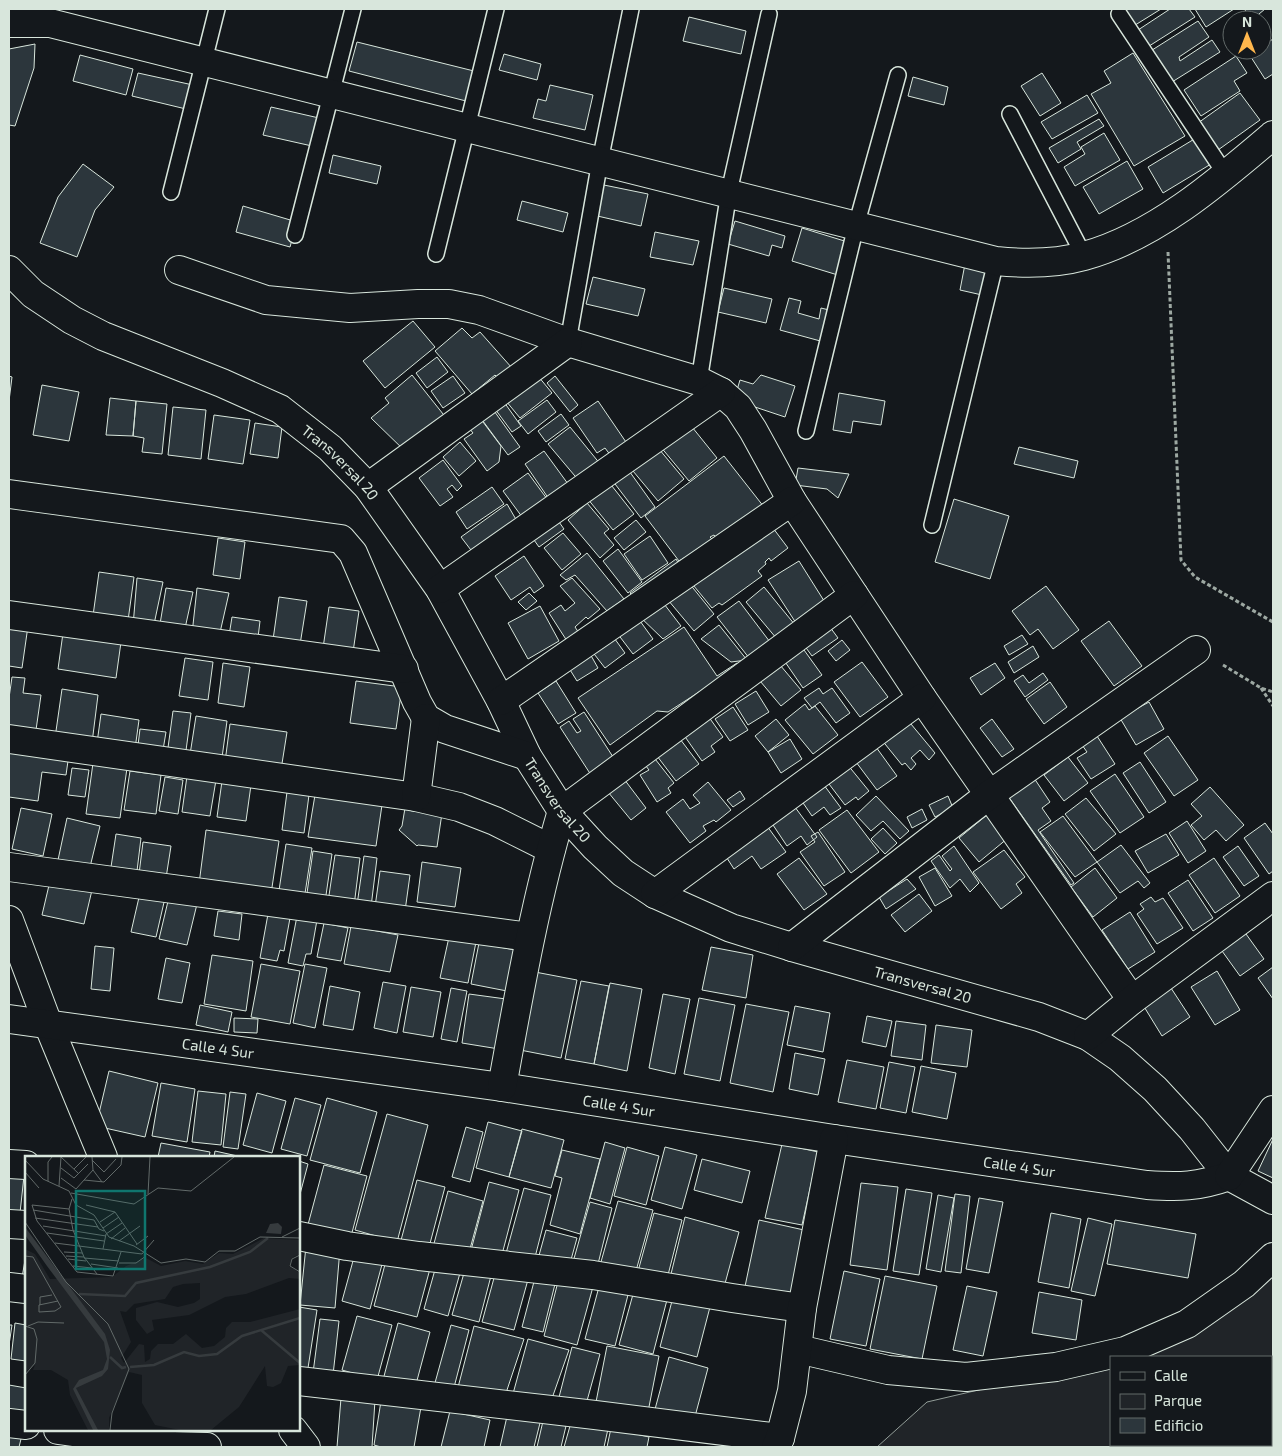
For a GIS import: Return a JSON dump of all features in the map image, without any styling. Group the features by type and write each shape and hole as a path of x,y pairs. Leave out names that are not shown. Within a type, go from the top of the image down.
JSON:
{"street":[{"path":"9,23 52,16 204,60 996,261 1020,264 1052,262 1084,256 1128,239 1167,217 1226,175 1273,136"},
{"name":"Transversal 20","path":"9,270 33,294 72,320 103,336 222,383 280,409 330,448 368,488 440,590 502,701 527,756 562,810 595,847 623,873 656,894 731,928 1039,1017 1088,1036 1120,1058 1155,1089 1192,1129 1229,1176"},
{"path":"179,270 266,300 350,308 449,304 479,310 568,342 710,386 738,407 792,500 922,698 1132,1000"},
{"path":"368,488 568,342"},
{"path":"440,590 710,386"},
{"path":"9,494 341,539 353,553 426,718 416,798"},
{"path":"502,701 792,500"},
{"path":"502,1086 530,937 562,810 854,595"},
{"path":"9,615 404,669"},
{"path":"792,947 989,795 1196,650"},
{"path":"656,894 922,698"},
{"path":"426,718 445,730 527,756"},
{"path":"9,739 416,798 459,807 495,821 551,849"},
{"path":"9,867 530,937"},
{"path":"1088,1036 1132,1000 1273,896"},
{"path":"9,920 48,1024 102,1156"},
{"name":"Calle 4 Sur","path":"9,1019 502,1086 834,1139 1147,1185 1179,1187 1209,1184 1229,1176"},
{"path":"1273,1110 1229,1176 1273,1200"},
{"path":"300,1381 585,1414 778,1443 792,1392 802,1308 834,1139"},
{"path":"9,1164 25,1165"},
{"path":"9,1224 25,1225"},
{"path":"300,1236 348,1246 419,1256 593,1275 802,1308"},
{"path":"798,1349 888,1370 966,1377 1056,1367 1125,1351 1187,1324 1244,1284 1273,1257"},
{"path":"9,1287 25,1289"},
{"path":"9,1423 25,1425"},
{"path":"65,1431 174,1446 207,1447"},
{"path":"294,1431 306,1447"}],"lane":[{"path":"171,192 218,9"},
{"path":"295,235 330,92 353,9"},
{"path":"436,254 496,9"},
{"path":"568,342 600,161 631,9"},
{"path":"710,386 728,192 769,14"},
{"path":"1119,14 1226,175"},
{"path":"806,431 856,226 898,75"},
{"path":"1010,114 1084,256"},
{"path":"932,526 996,261"}],"path":[{"path":"1167,217 1181,560 1194,577 1273,622"},
{"path":"1196,650 1261,688 1273,692"},
{"path":"1261,688 1273,706"}],"green space":[{"path":"1273,1271 1273,1447 877,1447 927,1402 1110,1359 1110,1446 1272,1446 1272,1356 1119,1356"}],"building":[{"path":"1119,9 1161,9 1132,27"},
{"path":"1170,9 1189,9 1195,17 1146,48 1135,32"},
{"path":"1195,9 1234,9 1222,10 1222,17 1206,27"},
{"path":"1244,9 1265,9 1264,10"},
{"path":"689,17 746,31 741,54 683,41"},
{"path":"1198,21 1209,37 1179,57 1180,61 1212,40 1220,52 1172,82 1149,52"},
{"path":"1272,40 1273,74 1265,79 1253,60 1272,60"},
{"path":"357,42 474,71 466,101 349,71"},
{"path":"35,44 34,68 15,126 9,125 9,49"},
{"path":"1133,53 1185,136 1134,166 1091,94 1111,83 1104,71"},
{"path":"504,54 541,64 537,80 499,70"},
{"path":"80,55 133,69 126,95 73,81"},
{"path":"1230,60 1239,60 1247,73 1234,81 1240,91 1201,116 1184,90"},
{"path":"138,73 193,85 186,109 132,96"},
{"path":"1042,73 1061,103 1040,116 1021,86"},
{"path":"913,77 948,87 944,105 908,96"},
{"path":"550,85 593,95 585,130 533,118 538,99 546,101"},
{"path":"1240,93 1260,120 1218,150 1198,123"},
{"path":"1087,95 1098,113 1052,139 1041,122"},
{"path":"271,107 319,118 312,146 263,135"},
{"path":"1099,119 1104,126 1077,142 1081,149 1058,163 1049,148"},
{"path":"1104,133 1120,160 1075,186 1064,167 1085,154 1081,147"},
{"path":"1196,138 1211,164 1163,193 1148,167"},
{"path":"333,155 381,166 377,184 329,173"},
{"path":"1127,161 1143,189 1099,214 1083,187"},
{"path":"83,164 114,187 95,210 77,257 40,243 58,197"},
{"path":"599,184 648,194 641,226 593,215"},
{"path":"522,201 568,213 563,232 517,220"},
{"path":"243,206 297,222 290,247 236,232"},
{"path":"735,221 785,236 782,248 772,245 769,256 728,244"},
{"path":"802,228 851,243 841,276 792,261"},
{"path":"655,232 699,241 693,265 650,257"},
{"path":"965,264 987,269 982,295 960,290"},
{"path":"593,277 645,289 638,316 586,304"},
{"path":"724,288 772,299 766,323 718,312"},
{"path":"789,298 801,301 798,313 819,319 821,308 833,311 824,342 780,330"},
{"path":"413,321 435,347 385,388 363,361"},
{"path":"462,328 472,338 480,332 512,368 499,379 495,375 472,394 435,351"},
{"path":"437,357 448,372 427,388 416,373"},
{"path":"412,375 451,424 407,453 371,418 389,403 385,398"},
{"path":"761,375 795,386 785,417 734,400 740,380 753,384"},
{"path":"9,376 12,377 9,401"},
{"path":"453,376 465,393 443,408 431,391"},
{"path":"538,376 552,393 520,418 506,401"},
{"path":"555,376 578,405 570,412 547,383"},
{"path":"42,385 79,392 69,441 33,435"},
{"path":"839,393 885,401 881,425 853,421 851,433 833,430"},
{"path":"110,398 136,401 133,436 106,435"},
{"path":"547,400 556,412 528,434 518,421"},
{"path":"136,401 167,404 162,454 142,452 144,438 133,436"},
{"path":"598,401 628,445 611,456 605,448 597,453 573,418"},
{"path":"504,402 521,426 512,432 495,409"},
{"path":"173,407 206,410 201,459 168,455"},
{"path":"492,408 520,447 508,455 480,417"},
{"path":"477,414 501,446 499,462 487,471 464,439 473,433 465,423"},
{"path":"561,414 569,425 546,442 538,431"},
{"path":"214,415 250,420 243,464 208,459"},
{"path":"688,422 717,458 689,481 655,440"},
{"path":"255,423 282,427 278,458 250,454"},
{"path":"570,427 601,465 580,482 548,444"},
{"path":"460,442 476,461 459,476 443,457"},
{"path":"654,443 684,479 658,501 628,465"},
{"path":"1019,447 1078,461 1074,478 1014,464"},
{"path":"544,451 571,488 551,502 525,464"},
{"path":"724,456 764,507 718,540 714,535 710,537 714,541 687,562 684,558 679,561 645,516"},
{"path":"443,460 462,486 457,491 452,485 447,489 453,497 440,506 419,478"},
{"path":"627,468 655,507 641,518 612,480"},
{"path":"798,468 849,474 838,498 827,489 795,485"},
{"path":"528,473 553,507 528,525 503,491"},
{"path":"608,481 634,514 613,530 587,498"},
{"path":"492,487 504,504 467,529 456,512"},
{"path":"954,499 1009,516 990,579 935,562"},
{"path":"587,503 609,529 604,533 614,545 600,558 568,520"},
{"path":"507,504 521,528 477,558 461,537"},
{"path":"554,515 564,529 539,547 529,533"},
{"path":"636,520 646,532 624,550 614,538"},
{"path":"770,524 788,548 771,561 769,558 765,562 766,564 758,571 762,576 722,605 719,603 712,608 689,580"},
{"path":"563,533 581,554 562,570 544,548"},
{"path":"650,536 668,563 642,580 624,554"},
{"path":"218,538 245,542 240,579 213,575"},
{"path":"618,549 642,582 628,593 603,561"},
{"path":"587,553 624,599 607,611 575,575 566,580 560,575"},
{"path":"524,556 544,586 534,593 530,587 511,600 495,576"},
{"path":"676,559 680,566 634,597 630,593"},
{"path":"799,561 826,604 796,623 768,580"},
{"path":"99,572 134,577 127,628 92,623"},
{"path":"137,578 163,582 153,629 133,626"},
{"path":"572,578 600,609 588,619 586,617 575,627 579,633 567,641 549,613 561,605 565,611 575,603 560,586"},
{"path":"689,583 714,614 694,631 668,600"},
{"path":"1046,586 1079,630 1053,649 1038,629 1030,635 1012,611"},
{"path":"764,587 800,631 782,645 746,602"},
{"path":"166,588 193,592 184,633 159,630"},
{"path":"197,588 229,593 219,637 192,634"},
{"path":"529,593 537,601 526,610 518,602"},
{"path":"658,596 681,626 663,639 637,614"},
{"path":"279,597 307,601 299,651 272,647"},
{"path":"739,601 776,650 753,663 717,617"},
{"path":"540,606 559,641 528,659 508,623"},
{"path":"329,607 359,611 352,659 322,655"},
{"path":"635,614 653,639 633,654 614,629"},
{"path":"232,617 260,621 257,646 228,642"},
{"path":"1109,621 1142,666 1114,686 1081,641"},
{"path":"827,623 838,638 812,656 801,641"},
{"path":"9,624 28,626 22,668 9,666"},
{"path":"719,625 747,660 731,662 701,639"},
{"path":"684,627 717,676 737,663 742,673 705,698 699,692 668,712 657,711 610,745 578,698"},
{"path":"63,633 121,642 116,678 58,669"},
{"path":"612,635 625,653 605,668 591,650"},
{"path":"1022,635 1028,644 1009,655 1004,646"},
{"path":"842,640 850,650 836,661 828,651"},
{"path":"799,643 822,675 803,688 781,656"},
{"path":"1033,646 1039,657 1014,673 1008,662"},
{"path":"589,652 598,668 577,681 567,665"},
{"path":"185,658 213,662 208,700 179,696"},
{"path":"775,659 801,690 781,706 755,675"},
{"path":"862,662 888,697 860,717 834,682"},
{"path":"223,663 250,667 244,707 218,703"},
{"path":"995,663 1005,678 981,695 970,678"},
{"path":"1043,673 1048,680 1025,697 1014,681 1023,675 1029,683"},
{"path":"12,677 25,678 23,693 41,695 36,730 9,726 9,698"},
{"path":"356,681 402,687 396,729 350,723"},
{"path":"556,681 576,713 558,724 538,693"},
{"path":"1050,682 1067,707 1044,724 1026,699"},
{"path":"819,688 823,694 832,688 850,713 836,723 820,702 812,708 804,698"},
{"path":"62,689 98,695 92,743 55,738"},
{"path":"756,691 769,712 748,725 735,704"},
{"path":"1149,702 1164,729 1136,745 1120,718"},
{"path":"805,704 809,710 815,706 838,735 813,754 785,720"},
{"path":"733,707 748,730 730,741 715,719"},
{"path":"173,711 191,713 185,758 167,755"},
{"path":"584,712 615,760 591,775 560,727 569,721 577,733 581,731 573,719"},
{"path":"706,713 723,737 711,746 715,752 702,761 681,731"},
{"path":"101,714 139,720 135,749 97,743"},
{"path":"196,716 227,721 221,765 189,761"},
{"path":"906,718 935,753 929,760 920,750 911,758 916,764 911,770 905,763 902,765 881,739"},
{"path":"776,719 789,735 768,752 755,736"},
{"path":"992,719 1014,749 1002,757 980,728"},
{"path":"230,724 287,732 281,770 225,762"},
{"path":"140,729 166,732 162,756 137,753"},
{"path":"677,735 699,764 676,781 654,752"},
{"path":"1097,736 1115,764 1091,779 1077,758 1087,752 1082,745"},
{"path":"1168,736 1198,780 1174,796 1144,753"},
{"path":"790,739 802,759 781,773 768,752"},
{"path":"876,747 897,776 877,790 856,762"},
{"path":"648,750 674,783 668,788 671,793 657,802 640,775 649,770 639,757"},
{"path":"9,752 68,761 66,775 42,772 38,801 9,797"},
{"path":"1068,757 1088,783 1064,801 1044,775"},
{"path":"1140,762 1166,802 1149,813 1123,773"},
{"path":"93,763 127,768 120,818 86,814"},
{"path":"847,764 869,791 858,800 856,797 845,805 826,780"},
{"path":"72,768 89,770 85,797 68,795"},
{"path":"130,771 161,775 156,814 124,810"},
{"path":"1115,774 1144,817 1120,833 1090,791"},
{"path":"187,776 216,780 210,816 182,812"},
{"path":"165,777 183,780 178,814 159,811"},
{"path":"1034,778 1050,802 1042,808 1051,821 1038,830 1074,883 1071,885 1008,796"},
{"path":"624,779 646,808 631,820 608,792"},
{"path":"222,781 251,785 246,821 217,817"},
{"path":"821,781 841,808 830,815 824,807 812,816 799,797"},
{"path":"708,782 731,810 716,822 714,820 703,826 706,831 690,843 666,812 683,799 690,809 700,803 693,795"},
{"path":"1210,787 1244,825 1226,841 1216,830 1204,840 1191,825 1202,816 1191,804"},
{"path":"740,791 745,799 733,807 727,800"},
{"path":"287,792 309,795 304,833 282,830"},
{"path":"315,795 382,805 376,846 308,837"},
{"path":"876,796 909,831 900,839 883,821 871,831 856,815"},
{"path":"948,796 953,808 935,817 929,805"},
{"path":"1086,798 1116,834 1094,851 1065,814"},
{"path":"792,803 817,837 807,845 801,836 787,846 769,819"},
{"path":"21,808 52,814 43,856 12,849"},
{"path":"405,808 442,813 437,847 417,846 399,830 402,826"},
{"path":"922,809 927,820 912,828 907,817"},
{"path":"847,810 879,852 851,873 819,830"},
{"path":"988,814 1008,838 979,862 959,838"},
{"path":"1063,816 1097,862 1075,877 1040,832"},
{"path":"67,818 100,826 90,867 58,860"},
{"path":"1187,821 1206,851 1188,863 1169,833"},
{"path":"1265,823 1273,834 1273,871 1269,874 1244,838"},
{"path":"767,826 786,852 761,869 752,856 734,869 725,855"},
{"path":"883,828 897,843 885,854 871,839"},
{"path":"206,830 279,841 271,894 199,884"},
{"path":"818,832 845,872 824,886 800,852 815,842 811,836"},
{"path":"116,834 141,838 137,871 111,867"},
{"path":"1166,834 1179,855 1148,873 1135,851"},
{"path":"143,842 171,846 166,878 139,874"},
{"path":"286,844 312,848 304,900 278,897"},
{"path":"1121,845 1150,883 1144,888 1138,881 1120,893 1097,862"},
{"path":"954,846 979,883 970,892 960,879 950,888 931,861 939,855 950,871 952,869 942,856"},
{"path":"1238,846 1259,876 1244,886 1223,857"},
{"path":"1004,850 1025,877 1016,884 1022,893 1001,909 973,872"},
{"path":"313,851 332,854 325,902 306,900"},
{"path":"335,855 360,858 354,906 328,902"},
{"path":"364,856 377,858 371,907 357,905"},
{"path":"799,858 827,894 804,910 777,874"},
{"path":"1214,858 1240,896 1215,913 1189,875"},
{"path":"422,862 461,868 455,907 417,902"},
{"path":"935,868 952,896 935,906 919,877"},
{"path":"1095,868 1117,898 1093,917 1071,887"},
{"path":"380,871 410,875 405,911 375,907"},
{"path":"907,879 916,889 886,909 879,897"},
{"path":"1188,880 1213,918 1193,931 1168,893"},
{"path":"50,881 92,890 84,924 42,915"},
{"path":"140,893 165,898 156,937 131,932"},
{"path":"919,894 932,911 905,932 891,915"},
{"path":"169,897 197,904 187,945 159,939"},
{"path":"1151,897 1155,902 1163,898 1183,928 1157,944 1137,914 1144,909 1140,904"},
{"path":"218,911 242,914 239,940 214,936"},
{"path":"1130,912 1155,952 1128,969 1102,930"},
{"path":"268,914 290,918 284,951 280,950 277,961 260,958"},
{"path":"297,916 317,920 311,954 306,954 303,966 288,963"},
{"path":"324,923 348,928 341,961 317,957"},
{"path":"351,926 398,935 390,972 344,964"},
{"path":"1241,927 1264,959 1240,976 1217,944"},
{"path":"449,937 476,942 468,983 440,978"},
{"path":"479,943 515,950 507,991 471,984"},
{"path":"95,946 114,948 110,991 91,989"},
{"path":"711,947 753,955 746,998 702,990"},
{"path":"212,955 253,961 246,1011 204,1004"},
{"path":"166,958 190,963 182,1003 158,999"},
{"path":"261,964 300,971 290,1024 251,1017"},
{"path":"305,964 327,968 315,1028 293,1023"},
{"path":"1273,967 1273,999 1258,978"},
{"path":"1217,971 1240,1010 1215,1025 1191,987"},
{"path":"535,972 577,980 561,1058 520,1050"},
{"path":"581,981 609,986 594,1064 565,1059"},
{"path":"383,982 406,986 397,1033 374,1028"},
{"path":"610,983 642,989 627,1071 594,1064"},
{"path":"330,986 360,992 353,1030 323,1025"},
{"path":"411,987 441,992 433,1037 403,1032"},
{"path":"451,988 467,991 457,1042 441,1039"},
{"path":"1171,988 1190,1017 1162,1036 1143,1005"},
{"path":"469,994 506,999 499,1049 462,1043"},
{"path":"663,994 690,999 675,1074 649,1068"},
{"path":"699,998 735,1005 720,1081 684,1074"},
{"path":"746,1004 789,1012 773,1092 730,1083"},
{"path":"200,1005 232,1012 228,1032 196,1025"},
{"path":"795,1006 830,1013 823,1052 787,1045"},
{"path":"867,1016 892,1021 886,1047 862,1042"},
{"path":"234,1018 258,1019 257,1033 234,1032"},
{"path":"896,1021 926,1025 922,1060 891,1056"},
{"path":"936,1025 972,1030 967,1067 931,1063"},
{"path":"795,1053 825,1059 818,1095 789,1089"},
{"path":"847,1060 884,1067 876,1109 838,1102"},
{"path":"889,1062 915,1067 906,1113 880,1108"},
{"path":"921,1066 956,1073 947,1119 912,1112"},
{"path":"109,1071 158,1083 145,1137 96,1126"},
{"path":"161,1083 195,1089 187,1142 152,1136"},
{"path":"198,1091 226,1094 221,1145 192,1142"},
{"path":"230,1092 246,1094 238,1149 223,1147"},
{"path":"257,1093 286,1101 272,1153 243,1145"},
{"path":"295,1098 321,1105 307,1156 281,1149"},
{"path":"327,1098 377,1112 360,1173 310,1160"},
{"path":"387,1114 428,1125 397,1242 355,1230"},
{"path":"488,1122 522,1131 509,1177 476,1168"},
{"path":"466,1127 483,1132 470,1182 452,1177"},
{"path":"522,1129 564,1140 551,1188 509,1177"},
{"path":"1273,1139 1273,1178 1258,1171"},
{"path":"605,1142 625,1148 610,1204 590,1198"},
{"path":"161,1143 210,1152 209,1156 158,1156"},
{"path":"782,1144 818,1152 802,1225 765,1218"},
{"path":"627,1147 659,1156 646,1205 614,1196"},
{"path":"665,1147 697,1155 682,1209 651,1200"},
{"path":"562,1150 600,1159 580,1234 550,1225 562,1178 555,1176"},
{"path":"215,1151 238,1156 214,1156"},
{"path":"702,1159 750,1171 742,1203 694,1190"},
{"path":"300,1161 308,1164 300,1194"},
{"path":"324,1165 367,1176 349,1244 306,1232"},
{"path":"9,1175 24,1176 20,1213 9,1212"},
{"path":"417,1180 445,1187 428,1251 400,1244"},
{"path":"489,1182 519,1190 500,1262 470,1254"},
{"path":"861,1183 898,1187 887,1270 850,1265"},
{"path":"524,1188 551,1195 533,1265 505,1257"},
{"path":"906,1189 932,1193 919,1275 893,1271"},
{"path":"448,1191 483,1201 467,1260 432,1251"},
{"path":"955,1194 970,1196 961,1273 945,1271"},
{"path":"938,1195 954,1198 941,1272 926,1269"},
{"path":"979,1198 1003,1202 989,1273 966,1269"},
{"path":"618,1201 653,1210 634,1278 599,1269"},
{"path":"590,1202 612,1208 597,1268 573,1262"},
{"path":"654,1213 682,1220 666,1283 637,1275"},
{"path":"1051,1213 1081,1219 1069,1288 1038,1282"},
{"path":"685,1217 739,1232 723,1291 670,1278"},
{"path":"1088,1218 1112,1224 1095,1296 1071,1291"},
{"path":"759,1220 804,1230 790,1301 743,1296"},
{"path":"1115,1220 1196,1234 1188,1278 1107,1264"},
{"path":"546,1230 577,1238 569,1267 538,1259"},
{"path":"306,1246 340,1249 335,1308 300,1305"},
{"path":"356,1250 384,1257 370,1309 342,1301"},
{"path":"388,1253 431,1265 417,1317 374,1306"},
{"path":"25,1260 25,1285 21,1284"},
{"path":"436,1266 460,1273 448,1316 424,1309"},
{"path":"466,1266 492,1272 479,1322 452,1315"},
{"path":"497,1267 529,1276 514,1330 482,1322"},
{"path":"844,1271 880,1279 866,1346 830,1339"},
{"path":"536,1274 556,1280 543,1332 522,1327"},
{"path":"560,1274 594,1283 577,1345 544,1336"},
{"path":"885,1276 937,1286 922,1359 870,1349"},
{"path":"600,1283 629,1291 615,1346 585,1339"},
{"path":"967,1286 997,1292 983,1356 953,1350"},
{"path":"635,1287 668,1296 653,1354 619,1345"},
{"path":"1039,1292 1082,1300 1076,1340 1032,1333"},
{"path":"673,1297 710,1307 697,1357 660,1347"},
{"path":"300,1307 317,1310 308,1368 300,1367"},
{"path":"357,1316 392,1325 377,1380 342,1370"},
{"path":"320,1319 339,1321 333,1375 313,1373"},
{"path":"15,1323 25,1325 25,1361 11,1359"},
{"path":"398,1323 430,1332 415,1388 383,1380"},
{"path":"9,1325 12,1325 9,1345"},
{"path":"451,1325 469,1330 452,1395 433,1390"},
{"path":"474,1326 524,1339 504,1399 456,1395"},
{"path":"528,1339 569,1350 550,1404 511,1401"},
{"path":"607,1346 659,1356 647,1417 595,1407"},
{"path":"572,1347 600,1354 585,1408 558,1401"},
{"path":"669,1357 708,1368 693,1424 654,1413"},
{"path":"9,1385 25,1388 25,1415 9,1412"},
{"path":"341,1398 375,1400 372,1447 337,1447"},
{"path":"381,1401 421,1407 414,1447 381,1447 374,1445"},
{"path":"450,1411 490,1420 484,1447 441,1447"},
{"path":"508,1412 541,1419 534,1447 500,1447"},
{"path":"572,1419 608,1429 604,1447 564,1447"},
{"path":"543,1421 566,1426 561,1447 537,1447"},
{"path":"611,1428 649,1437 647,1447 607,1447"},
{"path":"9,1432 22,1435 19,1447 9,1447"}]}
